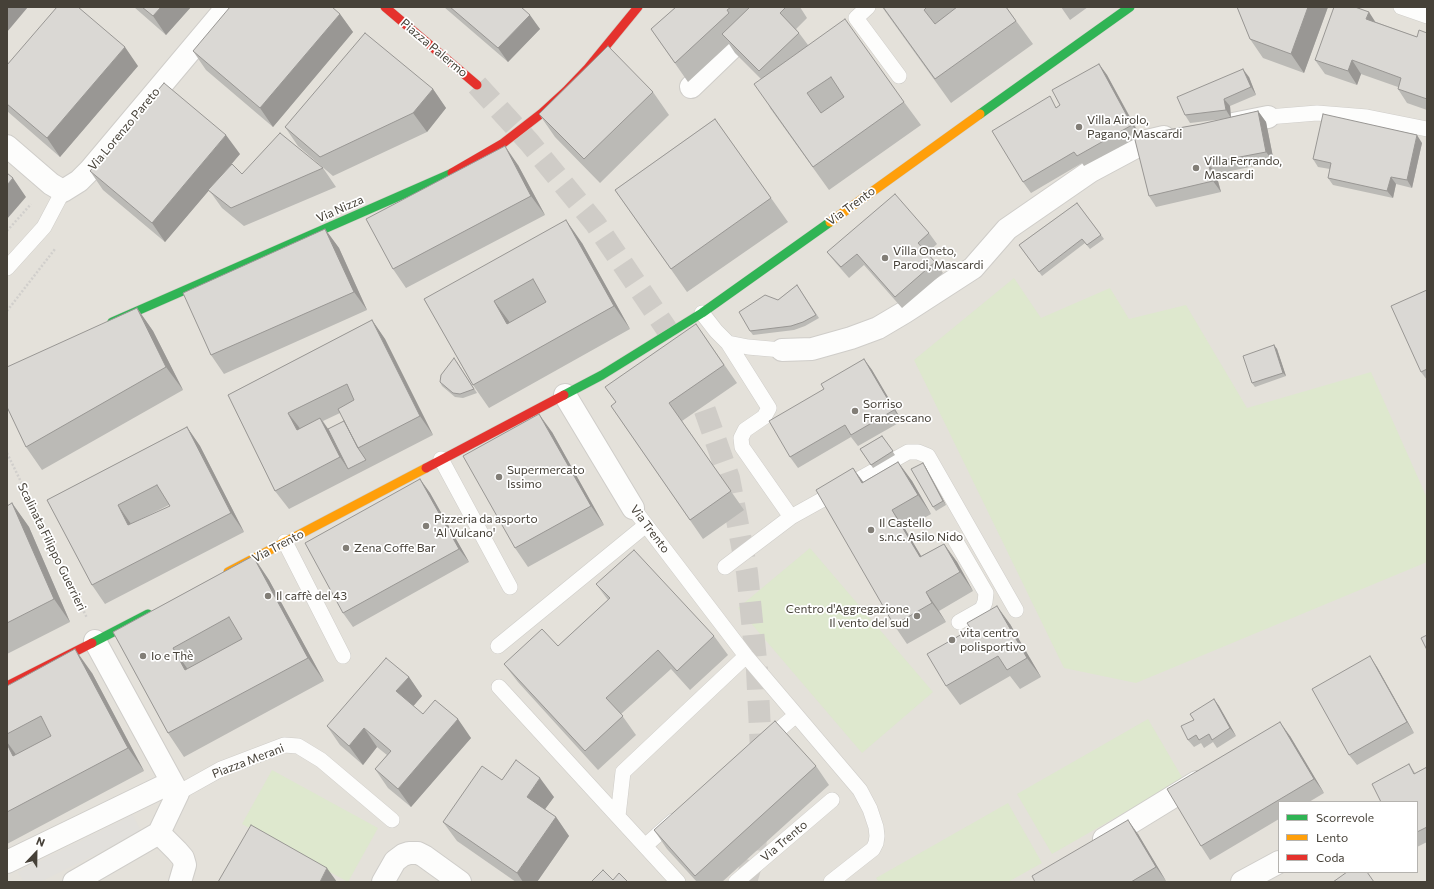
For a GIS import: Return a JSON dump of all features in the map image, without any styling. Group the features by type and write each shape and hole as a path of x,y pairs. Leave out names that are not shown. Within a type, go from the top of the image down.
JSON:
{"street":[{"name":"Via Lorenzo Pareto","path":"63,191 79,181 90,170 227,7"},
{"name":"Via Nizza","path":"106,325 444,177 502,144 542,112 572,85 588,68 638,7"},
{"path":"691,86 774,7"},
{"name":"Via Trento","path":"218,577 602,375 702,313 1130,7"},
{"name":"Piazza Palermo","path":"390,9 477,85"},
{"path":"1215,127 1268,117"},
{"path":"782,350 812,349 878,328 973,268 1007,229 1090,171 1148,141 1185,133"},
{"path":"7,146 51,184 63,191"},
{"name":"Via Trento","path":"565,395 640,517"},
{"path":"7,686 156,609"},
{"path":"74,882 159,833 175,787 95,641"},
{"path":"1086,849 1214,772"},
{"name":"Piazza Merani","path":"7,862 175,787"},
{"path":"159,833 183,858 185,865 180,882"},
{"path":"383,882 395,861 402,855 409,853 418,853 424,856 460,882"},
{"path":"1242,882 1278,863"}],"lane":[{"path":"868,7 856,18 899,76"},
{"path":"1401,7 1427,16"},
{"path":"1268,117 1317,113 1367,118 1427,129"},
{"path":"7,268 44,227 63,191"},
{"path":"702,313 716,331 728,343 770,408 764,417 745,430 741,438 742,447 791,517"},
{"path":"728,343 748,347 782,350"},
{"path":"725,567 791,517 908,452 918,452 928,456 1016,610"},
{"path":"441,459 510,587"},
{"path":"498,646 640,517"},
{"name":"Via Trento","path":"640,517 746,656 860,790 870,809 876,827 877,836 873,849 831,882"},
{"path":"959,622 982,609 986,602 986,593 949,541 970,529"},
{"path":"285,542 343,656"},
{"path":"618,816 623,772 746,656"},
{"path":"499,687 678,882"},
{"path":"756,750 796,715"},
{"name":"Piazza Merani","path":"175,787 284,745 298,746 321,760 392,820"},
{"name":"Via Trento","path":"736,882 832,800"},
{"path":"645,846 686,810"}],"path":[{"path":"7,231 34,201"},
{"name":"Scalinata Filippo Guerrieri","path":"7,453 87,619"}],"shaded area":[{"path":"7,7 1427,7 1427,882 7,882"},
{"path":"133,815 141,832 40,882 24,882 18,872"}],"green space":[{"path":"1014,278 1041,318 1110,288 1129,319 1186,305 1247,408 1371,372 1427,498 1427,562 1136,683 1064,668 914,360"},
{"path":"810,548 933,692 862,753 738,608"},
{"path":"1148,719 1183,779 1052,854 1017,794"},
{"path":"272,770 378,828 348,882 242,824"},
{"path":"1008,803 1042,863 1008,882 879,882 876,878"}],"building":[{"path":"57,7 78,7 125,47 47,138 7,104 7,65"},
{"path":"142,7 161,7 153,16"},
{"path":"230,7 332,7 340,14 260,108 193,51"},
{"path":"450,7 521,7 530,15 498,48"},
{"path":"676,7 731,7 727,10 729,13 675,63 651,29"},
{"path":"750,7 786,7 780,13 799,33 759,71 722,34"},
{"path":"883,7 927,7 924,10 935,24 957,7 1006,7 1016,21 935,79"},
{"path":"1237,7 1308,7 1291,54 1250,39"},
{"path":"1334,7 1355,7 1369,12 1366,19 1417,37 1419,30 1427,33 1427,99 1398,89 1401,78 1352,60 1348,71 1315,60"},
{"path":"845,19 904,102 813,167 754,84","holes":["831,77 844,97 821,113 807,93"]},
{"path":"365,33 433,89 413,113 320,157 285,127"},
{"path":"608,46 653,92 584,159 539,114"},
{"name":"Villa Airolo, Pagano, Mascardi","path":"1099,64 1132,125 1077,156 1074,152 1023,182 992,131 1050,96 1056,108 1060,105 1052,90"},
{"path":"1243,69 1251,87 1224,99 1226,110 1185,115 1177,97"},
{"path":"164,83 226,135 152,223 90,171"},
{"name":"Villa Ferrando, Mascardi","path":"1258,111 1266,152 1208,163 1213,181 1149,196 1134,136 1201,124"},
{"path":"1323,114 1417,135 1407,180 1391,177 1387,191 1328,178 1331,163 1313,159"},
{"path":"715,119 771,198 671,269 615,190"},
{"path":"280,133 323,168 231,208 208,190 232,164 242,174"},
{"path":"505,146 531,196 393,269 366,219"},
{"path":"7,173 13,178 7,185"},
{"name":"Villa Oneto, Parodi, Mascardi","path":"895,194 929,233 918,243 935,262 895,297 857,254 841,267 827,252"},
{"path":"1077,203 1101,235 1087,245 1082,239 1039,272 1019,245"},
{"path":"566,220 614,306 473,385 424,299","holes":["533,279 546,302 507,324 494,301"]},
{"path":"325,229 354,292 211,355 183,293"},
{"path":"797,285 816,315 791,326 750,331 739,312 765,295 778,300"},
{"path":"1427,290 1427,369 1421,372 1391,306"},
{"path":"137,308 166,367 26,447 7,407 7,367"},
{"path":"372,320 420,416 358,448 338,409 354,400 347,384 288,413 297,430 320,418 340,457 275,491 228,395"},
{"path":"696,324 724,365 669,403 731,491 690,520 611,406 616,402 605,387"},
{"path":"1274,345 1283,373 1252,383 1243,356"},
{"path":"454,358 474,389 460,394 453,393 440,382 441,375"},
{"name":"Sorriso Francescano","path":"864,359 894,410 851,435 845,425 790,457 769,421 824,389 821,384"},
{"path":"539,414 591,506 515,548 463,456"},
{"path":"344,421 366,460 348,469 328,429"},
{"path":"187,427 231,513 92,585 47,500","holes":["157,485 170,506 128,525 118,505"]},
{"path":"882,436 893,451 871,465 860,449"},
{"path":"898,462 918,495 892,510 920,557 944,544 960,572 926,592 932,603 894,625 816,490 853,468 862,483"},
{"path":"923,463 943,501 933,507 911,469"},
{"path":"420,479 459,549 343,613 305,543"},
{"path":"12,503 54,599 7,623 7,506"},
{"path":"634,550 714,636 677,671 658,650 606,698 623,716 585,751 504,664 542,629 558,646 610,598 596,584"},
{"path":"253,556 308,658 168,733 113,632","holes":["229,617 242,639 185,670 173,648"]},
{"path":"997,606 1027,658 1007,670 998,656 946,686 927,654 971,629 967,623"},
{"path":"1427,635 1427,650 1421,638"},
{"path":"75,649 128,748 7,812 7,744 13,756 51,736 41,716 7,734 7,686"},
{"path":"1370,656 1407,722 1349,755 1312,689"},
{"path":"386,658 409,677 396,691 423,714 435,700 458,719 398,789 375,769 391,751 364,728 349,746 327,726"},
{"path":"1214,699 1230,728 1212,740 1209,734 1199,740 1196,735 1188,740 1181,726 1194,720 1190,714"},
{"path":"775,721 816,766 695,876 654,830"},
{"path":"1280,722 1314,779 1201,846 1167,789"},
{"path":"516,760 540,778 527,797 556,817 517,873 443,822 482,766 502,780"},
{"path":"1409,764 1414,774 1427,767 1427,827 1418,832 1418,801 1380,801 1372,784"},
{"path":"1128,820 1156,867 1131,882 1035,882 1032,876"},
{"path":"251,825 327,868 320,882 218,882"},
{"path":"603,870 613,880 619,873 628,882 591,882"},
{"path":"1346,873 1368,873 1374,882 1333,882"}],"tunnel":[{"path":"477,85 529,142 595,223 672,337 678,350"},
{"path":"691,380 703,405 729,478 747,572 757,670 761,764"},
{"path":"746,882 755,852 757,822"}],"traffic: fast":[{"path":"980,114 1130,7"},
{"path":"112,322 452,173"},
{"path":"564,395 602,375 702,313 830,222"},
{"path":"92,643 148,614"}],"traffic: slow":[{"path":"830,222 980,114"},
{"path":"228,572 426,468"}],"traffic: jam":[{"path":"385,7 477,85"},
{"path":"452,173 502,144 542,113 588,68 638,7"},
{"path":"426,468 564,395"},
{"path":"7,686 92,643"}],"place":[{"name":"Villa Airolo, Pagano, Mascardi","path":"1079,127"},
{"name":"Villa Ferrando, Mascardi","path":"1196,168"},
{"name":"Villa Oneto, Parodi, Mascardi","path":"885,258"},
{"name":"Sorriso Francescano","path":"855,411"},
{"name":"Supermercato Issimo","path":"499,477"},
{"name":"Pizzeria da asporto 'Al Vulcano'","path":"426,526"},
{"name":"Il Castello s.n.c. Asilo Nido","path":"871,530"},
{"name":"Zena Coffe Bar","path":"346,548"},
{"name":"Il caffè del 43","path":"268,596"},
{"name":"Centro d'Aggregazione Il vento del sud","path":"917,616"},
{"name":"vita centro polisportivo","path":"952,640"},
{"name":"Io e Thè","path":"143,656"}]}
